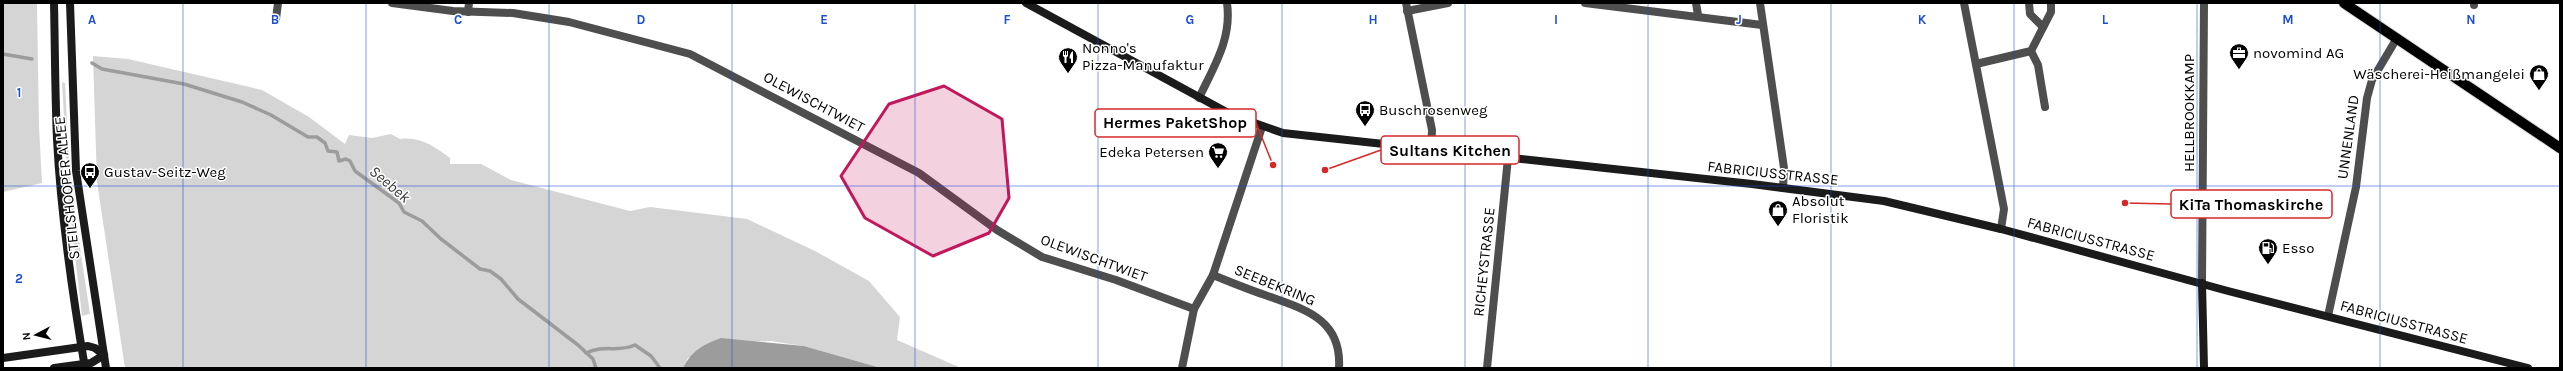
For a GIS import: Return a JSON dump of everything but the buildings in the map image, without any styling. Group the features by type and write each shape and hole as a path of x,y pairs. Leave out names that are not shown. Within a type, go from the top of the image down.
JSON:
{"main road":[{"path":"2344,3 2560,148"}],"street":[{"name":"STEILSHOOPER ALLEE","path":"54,3 60,179 84,366"},
{"name":"STEILSHOOPER ALLEE","path":"70,3 71,66 76,171 106,368"},
{"path":"276,19 278,3"},
{"name":"OLEWISCHTWIET","path":"392,3 468,12 513,13 569,22 690,54 919,173 997,230 1042,257 1116,280 1194,309"},
{"path":"468,12 469,3"},
{"name":"FABRICIUSSTRASSE","path":"1026,3 1232,115 1262,127 1283,133 1783,188 1884,201 2001,229 2528,368"},
{"path":"1199,98 1225,44 1229,17 1227,3"},
{"path":"1431,150 1432,130 1406,7 1448,3"},
{"path":"1585,3 1698,15 1762,25"},
{"path":"1696,3 1698,15"},
{"path":"1760,3 1784,168 1783,188"},
{"path":"1964,3 2004,209 2001,229"},
{"path":"2028,3 2030,14 2043,27"},
{"path":"2031,51 2052,10 2051,3"},
{"name":"HELLBROOKKAMP","path":"2204,3 2202,283 2204,368"},
{"name":"UNNENLAND","path":"2328,316 2356,187 2367,98 2372,80 2397,38"},
{"path":"1976,64 2031,51"},
{"path":"2031,51 2038,64 2045,107"},
{"name":"SEEBEKRING","path":"1182,368 1194,309 1213,275 1262,127"},
{"name":"RICHEYSTRASSE","path":"1487,368 1508,158"},
{"name":"SEEBEKRING","path":"1213,275 1314,314 1332,334 1338,350 1339,368"},
{"path":"3,358 82,348 95,348 104,355 95,362 84,366 54,368"}],"highlighted area":[{"path":"944,86 1002,119 1009,198 989,233 933,256 865,218 841,176 889,104"}],"shaded area":[{"path":"3,3 37,3 39,127 42,183 3,192"},
{"path":"93,56 128,59 262,90 309,117 345,144 349,135 372,138 391,134 400,139 414,139 427,143 450,158 450,164 481,164 511,180 630,211 650,207 747,219 815,251 869,281 900,317 897,340 961,368 881,368 804,346 770,341 752,342 688,358 683,368 125,368 97,182"},
{"path":"62,82 65,83 70,181 90,314 82,316 69,204"},
{"path":"721,338 804,346 881,368 683,368 694,352"}],"waterway":[{"name":"Seebek","path":"3,54 32,59"},
{"name":"Seebek","path":"92,63 102,69 184,84 242,102 271,115 308,137 317,137 325,143 328,151 337,152 339,161 346,159 350,161 355,171 399,203 404,212 422,221 441,239 480,269 490,271 501,279 518,299 578,345 593,359 596,368"},
{"name":"Seebek","path":"586,353 599,349 622,348 635,345 651,356 660,368"}],"place":[{"name":"novomind AG","path":"2239,70"},
{"name":"Nonno's Pizza-Manufaktur","path":"1068,74"},
{"name":"Wäscherei-Heißmangelei","path":"2539,91"},
{"name":"Buschrosenweg","path":"1365,127"},
{"name":"Hermes PaketShop","path":"1273,165"},
{"name":"Edeka Petersen","path":"1218,169"},
{"name":"Sultans Kitchen","path":"1325,170"},
{"name":"Gustav-Seitz-Weg","path":"90,189"},
{"name":"KiTa Thomaskirche","path":"2125,203"},
{"name":"Absolut Floristik","path":"1778,227"},
{"name":"Esso","path":"2268,265"}]}
